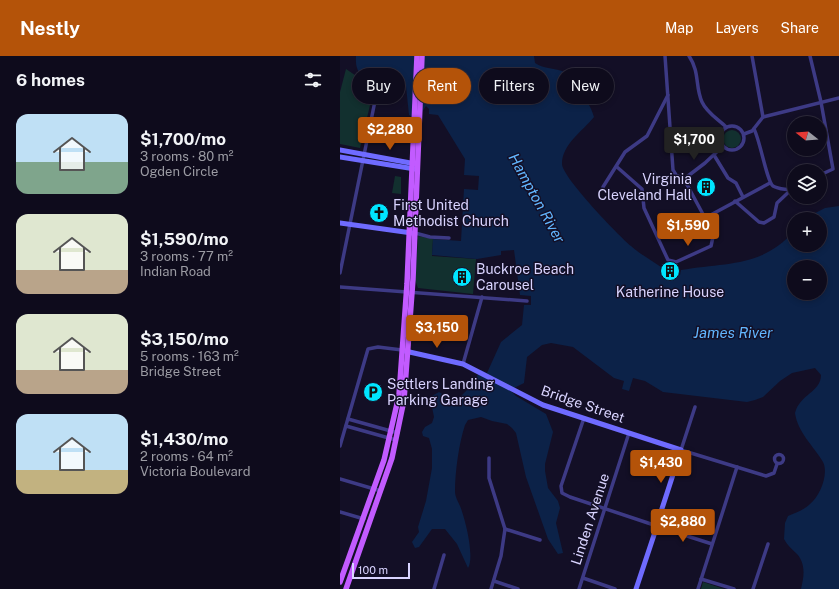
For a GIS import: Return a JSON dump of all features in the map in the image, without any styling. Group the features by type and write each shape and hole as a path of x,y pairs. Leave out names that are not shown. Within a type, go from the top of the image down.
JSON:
{"main road":[{"path":"416,143 417,56"},
{"path":"345,589 381,491 396,440 395,432 405,394 405,351 422,56"},
{"path":"345,589 340,583 364,519 390,438 395,432"}],"street":[{"path":"617,166 642,189 643,207 668,260 678,262 688,256 706,250 712,244 712,234 705,218 684,179 676,175 673,170 665,56"},
{"path":"690,56 697,71 702,103 710,113 726,127 737,127 744,134 744,143 739,149 730,151 723,146 720,138 726,127"},
{"path":"752,56 763,117"},
{"path":"810,56 821,102 833,169 827,172"},
{"path":"603,187 626,150 647,136 668,94"},
{"path":"744,134 754,129 763,117 839,98"},
{"path":"340,273 374,104"},
{"path":"754,129 758,137 770,183 777,188 787,190"},
{"path":"684,179 723,146"},
{"path":"340,150 364,154 415,167"},
{"path":"714,155 728,178 736,183 743,197"},
{"path":"340,157 415,167"},
{"path":"705,218 770,183"},
{"path":"735,201 760,222 764,223 774,217 777,203 787,192"},
{"path":"340,223 430,237 449,238"},
{"path":"340,287 526,301"},
{"path":"463,364 482,297"},
{"path":"340,446 368,349 378,347 405,351"},
{"name":"Bridge Street","path":"405,351 463,364 543,405 766,476 774,473 777,464"},
{"path":"636,589 695,407"},
{"path":"584,418 561,486 562,493 605,509 712,544"},
{"path":"348,419 395,432"},
{"path":"346,426 396,440"},
{"name":"Linden Avenue","path":"579,589 629,433"},
{"path":"489,458 489,478 505,530 501,556 491,589"},
{"path":"698,589 737,467"},
{"path":"340,479 381,491"},
{"path":"340,512 364,519"},
{"path":"505,530 540,540"},
{"path":"753,589 768,544"},
{"path":"434,589 444,555"},
{"path":"583,578 615,589"},
{"path":"701,579 734,589"},
{"path":"494,581 518,589"}],"green space":[{"path":"346,69 352,73 352,104 370,104 360,148 340,144 340,92"},
{"path":"732,130 738,133 741,139 738,145 732,148 726,145 723,139 726,133"},
{"path":"395,176 401,177 401,194 392,193"},
{"path":"418,236 433,239 432,256 476,259 473,294 418,288 415,280"},
{"path":"703,582 724,589 701,589"}],"water":[{"name":"James River","path":"356,56 534,56 535,63 538,65 557,70 557,104 589,104 594,117 565,150 562,164 564,171 592,206 615,231 634,249 661,267 662,277 680,275 681,270 728,264 756,257 769,252 787,238 787,252 827,252 827,212 817,212 825,208 839,206 839,589 801,589 803,575 802,562 784,539 785,523 788,516 805,508 814,500 820,490 824,478 825,467 823,462 799,427 795,413 801,401 818,385 820,381 821,375 815,368 792,373 780,381 763,397 747,402 663,392 645,381 633,378 629,391 622,389 624,381 614,378 573,347 551,343 542,345 527,357 524,383 510,390 516,396 546,414 553,432 545,464 545,471 548,488 558,501 560,508 556,523 563,553 558,554 548,539 526,477 516,433 507,424 481,417 468,420 465,425 459,449 456,475 455,491 464,519 470,547 470,563 468,568 457,544 445,529 432,529 419,547 415,548 412,542 419,532 418,527 426,501 432,468 432,449 429,438 423,436 422,432 425,427 432,423 434,417 430,397 439,392 451,399 458,399 470,387 481,370 487,373 501,342 522,325 524,305 531,305 531,296 520,295 514,250 501,251 501,255 477,259 432,255 433,239 461,241 464,189 478,190 479,176 464,175 465,159 438,115 429,114 429,109 426,106 422,112 412,117 409,115 405,84 405,68 357,67"}],"place":[{"name":"Virginia Cleveland Hall","path":"706,187"},
{"name":"First United Methodist Church","path":"379,213"},
{"name":"Katherine House","path":"670,271"},
{"name":"Buckroe Beach Carousel","path":"462,277"},
{"name":"Settlers Landing Parking Garage","path":"373,392"}],"water label":[{"name":"Hampton River","path":"537,198"}]}
